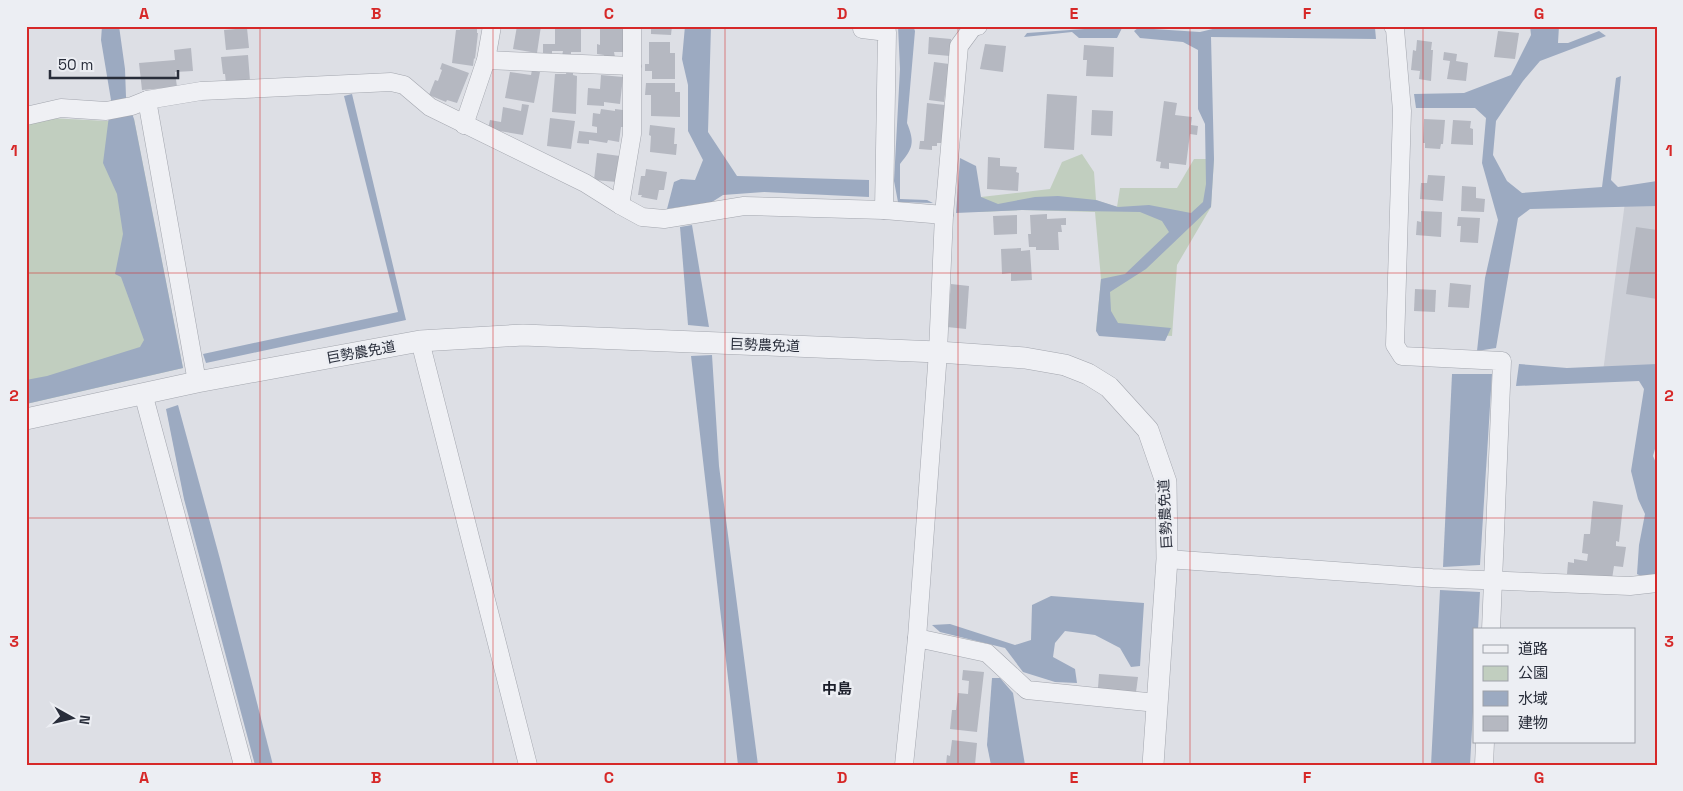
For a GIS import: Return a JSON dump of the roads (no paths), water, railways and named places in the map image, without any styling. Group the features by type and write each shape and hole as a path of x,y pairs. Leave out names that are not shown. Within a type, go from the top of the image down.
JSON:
{"street":[{"path":"464,125 486,60 492,26"},
{"path":"620,205 632,134 632,26"},
{"path":"862,26 862,29 887,32 884,210"},
{"path":"904,765 917,638 938,352 944,215 959,46 973,26 978,26"},
{"path":"1394,26 1402,111 1395,345 1402,356 1502,361 1492,628"},
{"path":"486,60 632,66"},
{"path":"26,116 61,108 106,111 201,92 390,82 404,85 430,107 585,183 642,217 664,219 744,206 884,210 944,215"},
{"path":"140,103 197,382"},
{"name":"巨勢農免道","path":"26,419 197,382 420,341 523,335 938,352 1025,358 1065,365 1088,374 1109,387 1148,430 1166,482 1167,559 1153,765"},
{"path":"420,341 528,765"},
{"path":"143,393 243,765"},
{"path":"1167,559 1422,577 1630,586 1657,584"},
{"path":"917,638 987,653 1027,690 1157,703"},
{"path":"1484,765 1485,744"}],"water":[{"path":"102,26 119,26 125,69 126,97 134,119 183,368 26,404 26,380 47,376 140,347 144,340 121,277 115,274 123,234 117,194 103,163 111,100 101,40"},
{"path":"685,26 711,26 708,132 737,176 869,180 869,197 764,192 723,195 712,202 667,209 674,182 681,179 695,180 703,160 688,131 688,85 682,59"},
{"path":"898,26 913,26 915,31 907,123 912,141 908,154 900,164 900,199 927,200 933,203 898,202 894,181 900,69"},
{"path":"1225,26 1375,28 1376,39 1211,37 1214,159 1211,207 1146,269 1110,292 1111,311 1118,323 1171,328 1165,341 1099,336 1096,331 1101,279 1125,274 1169,232 1162,221 1140,212 1022,210 956,213 960,158 976,166 981,197 998,204 1035,197 1058,196 1096,200 1118,207 1149,205 1191,213 1203,202 1206,184 1205,124 1198,109 1198,50 1183,42 1140,38 1134,31 1138,28 1200,32"},
{"path":"1530,26 1559,26 1558,43 1568,43 1599,31 1606,36 1540,61 1523,81 1496,121 1493,155 1507,181 1522,193 1602,187 1616,78 1621,76 1611,180 1618,187 1657,181 1657,206 1530,209 1518,218 1496,348 1477,351 1485,278 1498,220 1482,163 1486,118 1475,108 1416,108 1414,94 1464,93 1511,75 1531,35"},
{"path":"1122,28 1117,38 1079,38 1072,32 1024,37 1027,33"},
{"path":"352,94 406,320 206,363 203,354 398,312 344,96"},
{"path":"692,225 709,327 688,325 680,227"},
{"path":"712,355 719,466 758,765 738,765 691,356"},
{"path":"1519,364 1567,368 1657,364 1657,442 1653,456 1657,465 1657,575 1645,578 1637,574 1639,545 1645,514 1638,499 1631,471 1644,389 1639,381 1516,386"},
{"path":"1452,374 1492,374 1480,565 1443,567"},
{"path":"178,405 273,765 255,765 184,499 166,409"},
{"path":"1440,590 1480,592 1478,628 1473,628 1473,712 1470,765 1431,765"},
{"path":"1051,596 1144,603 1140,666 1131,667 1120,648 1095,635 1065,631 1055,643 1053,657 1075,669 1077,683 1055,682 1023,672 1005,648 940,632 932,625 950,624 1015,645 1031,640 1032,605"},
{"path":"992,678 1000,678 1013,693 1025,765 991,765 987,745"}],"district":[{"name":"中島","path":"837,688"}]}
